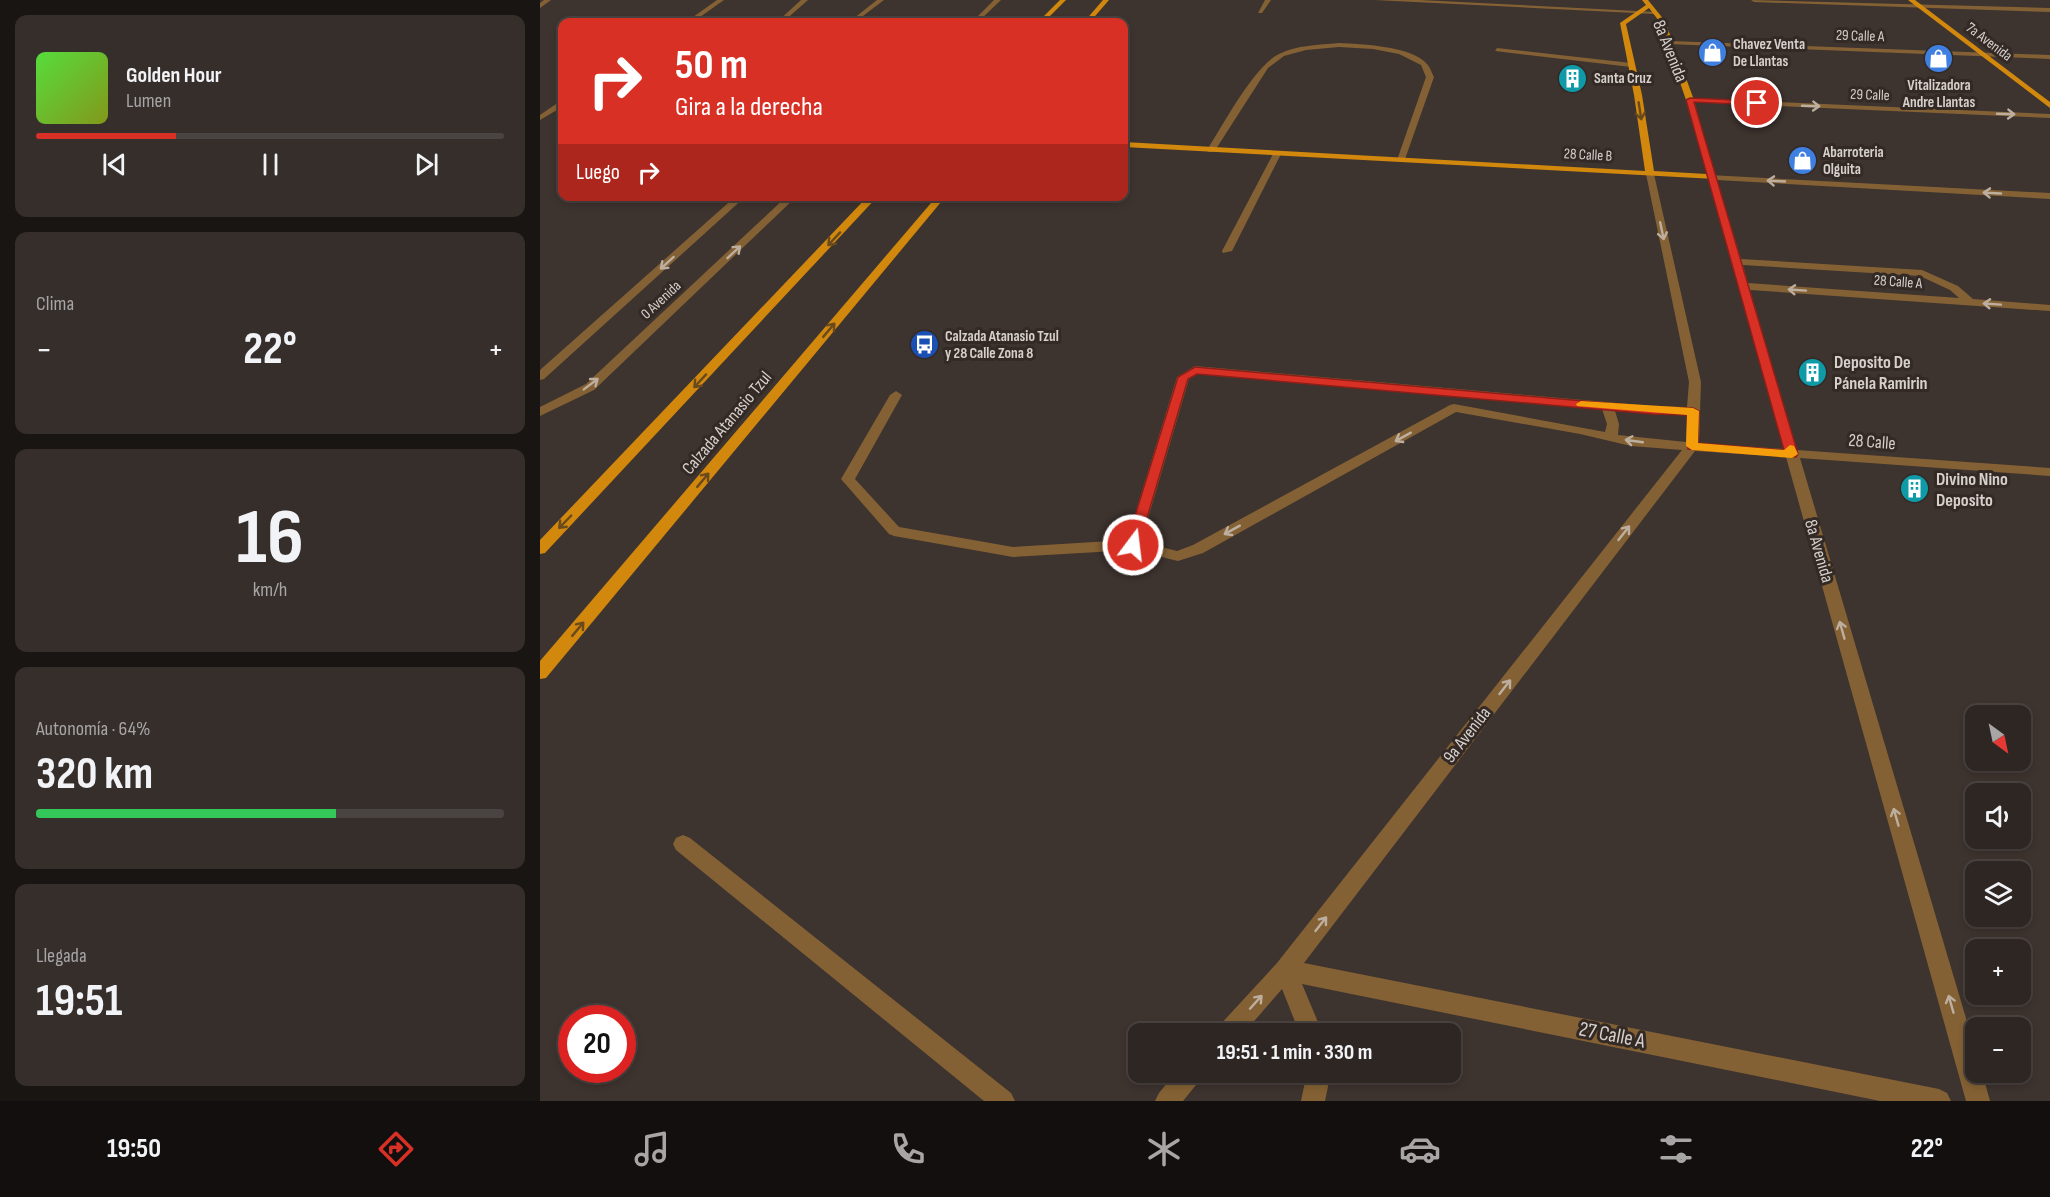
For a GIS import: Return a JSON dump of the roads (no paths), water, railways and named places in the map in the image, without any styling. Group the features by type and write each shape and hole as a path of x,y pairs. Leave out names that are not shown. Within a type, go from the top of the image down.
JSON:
{"main road":[{"path":"1045,18 1063,0"},
{"path":"1090,18 1106,0"},
{"name":"7a Avenida","path":"1911,0 2050,106"},
{"name":"8a Avenida","path":"1650,174 1623,23 1649,6 1662,21 1690,100 1712,177"},
{"name":"28 Calle B","path":"1128,146 1712,177"},
{"path":"540,549 869,201"},
{"name":"Calzada Atanasio Tzul","path":"540,673 938,201"}],"street":[{"path":"540,6 548,0"},
{"path":"695,18 722,0"},
{"path":"785,18 805,0"},
{"path":"857,18 881,0"},
{"path":"979,18 998,0"},
{"path":"1260,12 1268,0"},
{"path":"1377,0 1638,12"},
{"path":"1754,0 2050,10"},
{"name":"29 Calle A","path":"1670,43 2050,57"},
{"path":"1211,150 1266,67 1282,55 1305,48 1339,45 1373,47 1401,52 1424,64 1430,77 1401,160"},
{"path":"1497,50 1631,65"},
{"name":"29 Calle","path":"1690,100 2050,116"},
{"path":"540,118 558,107"},
{"path":"1227,251 1277,154"},
{"name":"8a Avenida","path":"1650,174 1695,382 1692,446"},
{"name":"8a Avenida","path":"1712,177 1978,1101"},
{"name":"28 Calle B","path":"1712,177 2050,196"},
{"name":"0 Avenida","path":"540,376 736,201"},
{"name":"0 Avenida","path":"540,412 590,387 788,201"},
{"path":"1737,262 1922,273 1954,288 1970,302"},
{"name":"28 Calle A","path":"1744,286 2050,308"},
{"path":"1133,545 1183,377 1195,370 1607,406 1693,411"},
{"name":"28 Calle","path":"896,395 848,479 894,531 1013,552 1133,545 1178,556 1197,549 1454,408 1631,442 2050,472"},
{"path":"1607,406 1613,424 1611,437"},
{"name":"9a Avenida","path":"1237,1023 1285,970 1692,446"},
{"path":"683,844 1003,1101"},
{"path":"1285,970 1307,1023"},
{"name":"27 Calle A","path":"1285,970 1939,1101"},
{"path":"1167,1101 1183,1083"},
{"path":"1313,1101 1317,1083"}],"place":[{"name":"Chavez Venta De Llantas","path":"1712,53"},
{"name":"Vitalizadora Andre Llantas","path":"1939,58"},
{"name":"Santa Cruz","path":"1573,78"},
{"name":"Abarroteria Olguita","path":"1802,161"},
{"name":"Calzada Atanasio Tzul y 28 Calle Zona 8","path":"924,345"},
{"name":"Deposito De Pánela Ramirin","path":"1813,372"},
{"name":"Divino Nino Deposito","path":"1915,489"}]}
